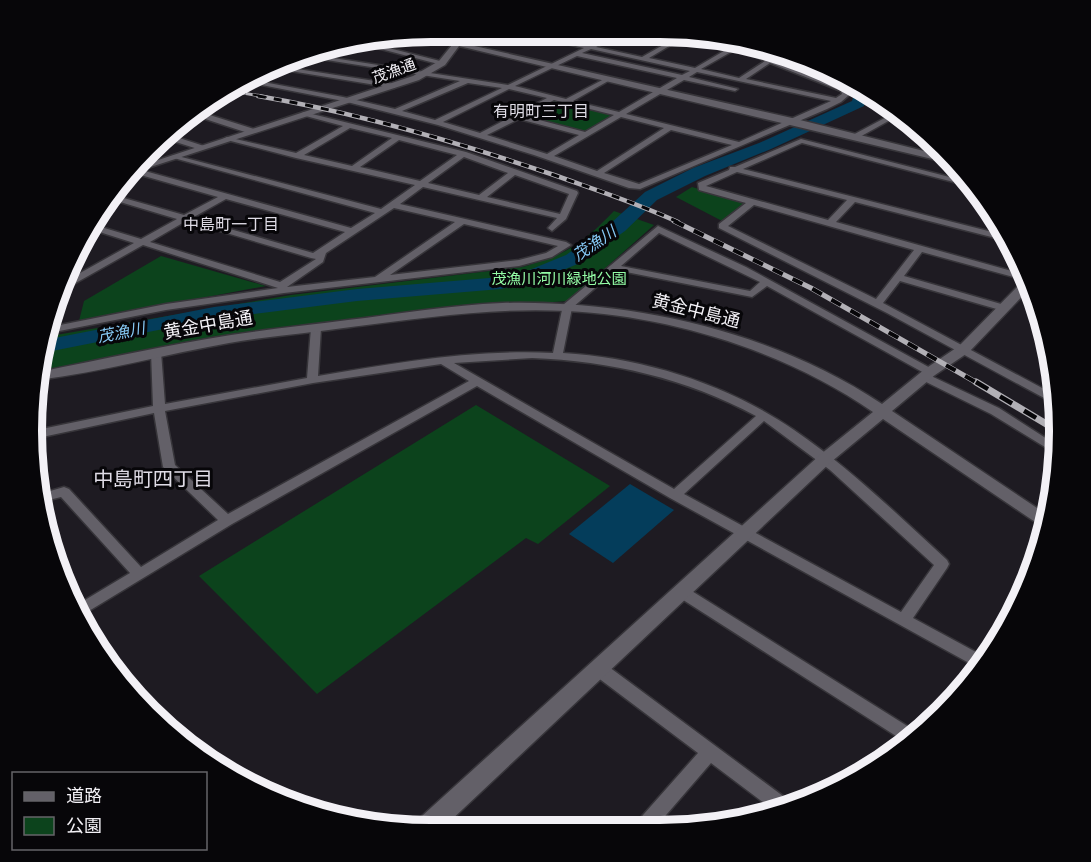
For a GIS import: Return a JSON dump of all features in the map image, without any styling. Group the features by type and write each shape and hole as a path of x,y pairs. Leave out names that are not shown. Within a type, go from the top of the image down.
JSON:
{"street":[{"path":"448,42 795,122 936,157"},
{"path":"565,42 839,101"},
{"path":"437,122 602,42"},
{"path":"643,59 672,42"},
{"name":"茂漁通","path":"147,166 426,74 442,63 456,44"},
{"path":"375,46 442,63"},
{"path":"549,156 662,91 730,48"},
{"path":"577,54 735,89"},
{"path":"258,83 397,111 482,135 640,187 795,122 846,96 844,90 758,54"},
{"path":"321,58 509,87 738,144"},
{"path":"740,80 770,60"},
{"path":"289,69 394,86"},
{"path":"566,102 608,79"},
{"path":"397,111 468,80"},
{"path":"482,135 553,98"},
{"path":"304,114 463,154 574,193 562,217 552,228"},
{"path":"203,116 251,131"},
{"path":"517,116 587,135"},
{"path":"853,137 889,117"},
{"path":"296,156 350,125"},
{"path":"598,174 670,127"},
{"path":"352,169 399,137"},
{"path":"175,139 201,148"},
{"path":"227,139 562,217"},
{"path":"958,182 801,141 700,185 702,188 1016,275"},
{"path":"118,199 314,256 393,205 463,154"},
{"path":"174,157 382,212"},
{"path":"733,169 996,235"},
{"path":"480,198 514,172"},
{"path":"141,173 351,231"},
{"path":"73,280 225,196"},
{"path":"830,223 853,199"},
{"path":"752,202 722,226 797,261 964,348 1047,395"},
{"path":"55,329 282,287 519,263 549,255 566,245 393,205"},
{"path":"378,279 462,221"},
{"path":"99,229 282,287"},
{"path":"556,357 567,307 658,229 767,282 927,375 995,411 1048,445"},
{"path":"877,304 920,248"},
{"path":"282,287 320,260 321,251"},
{"path":"614,267 752,294 767,282"},
{"path":"898,277 1004,308"},
{"path":"434,820 826,458 927,375 964,348 1022,289"},
{"name":"黄金中島通","path":"46,375 230,339 500,307 567,307 653,318 744,341 794,361 845,386 1039,518"},
{"path":"312,380 316,328"},
{"path":"156,352 159,408 169,467 227,521"},
{"path":"42,433 159,408 312,380 443,361 500,356 556,357 607,362 650,371 690,383 763,416 826,458 942,564 903,621"},
{"path":"443,361 675,495 975,660"},
{"path":"84,607 227,521 477,381"},
{"path":"675,495 763,416"},
{"path":"47,496 64,492 139,574"},
{"path":"682,592 905,733"},
{"path":"599,669 777,802"},
{"path":"650,820 710,752"}],"green space":[{"path":"554,100 613,115 584,132 523,116"},
{"path":"692,187 747,203 724,222 676,197"},
{"name":"茂漁川河川緑地公園","path":"614,211 654,225 568,301 433,310 239,333 46,372 54,335 291,295 522,267 563,252 593,232"},
{"path":"161,256 266,286 79,321 84,301"},
{"path":"476,405 610,486 538,544 526,538 317,694 199,576"}],"water":[{"path":"630,484 674,510 613,563 569,534"}],"waterway":[{"name":"茂漁川","path":"51,345 214,313 357,295 501,283 527,278 573,259 618,227 651,196 699,172 765,146 859,103 860,98"}],"railway":[{"path":"239,92 267,97"},
{"path":"258,96 333,111 444,140 601,191 678,222"},
{"path":"674,221 811,288 979,384"},
{"path":"976,382 1049,425"}],"district":[{"name":"有明町三丁目","path":"541,111"},
{"name":"中島町一丁目","path":"231,224"},
{"name":"中島町四丁目","path":"153,479"}]}
